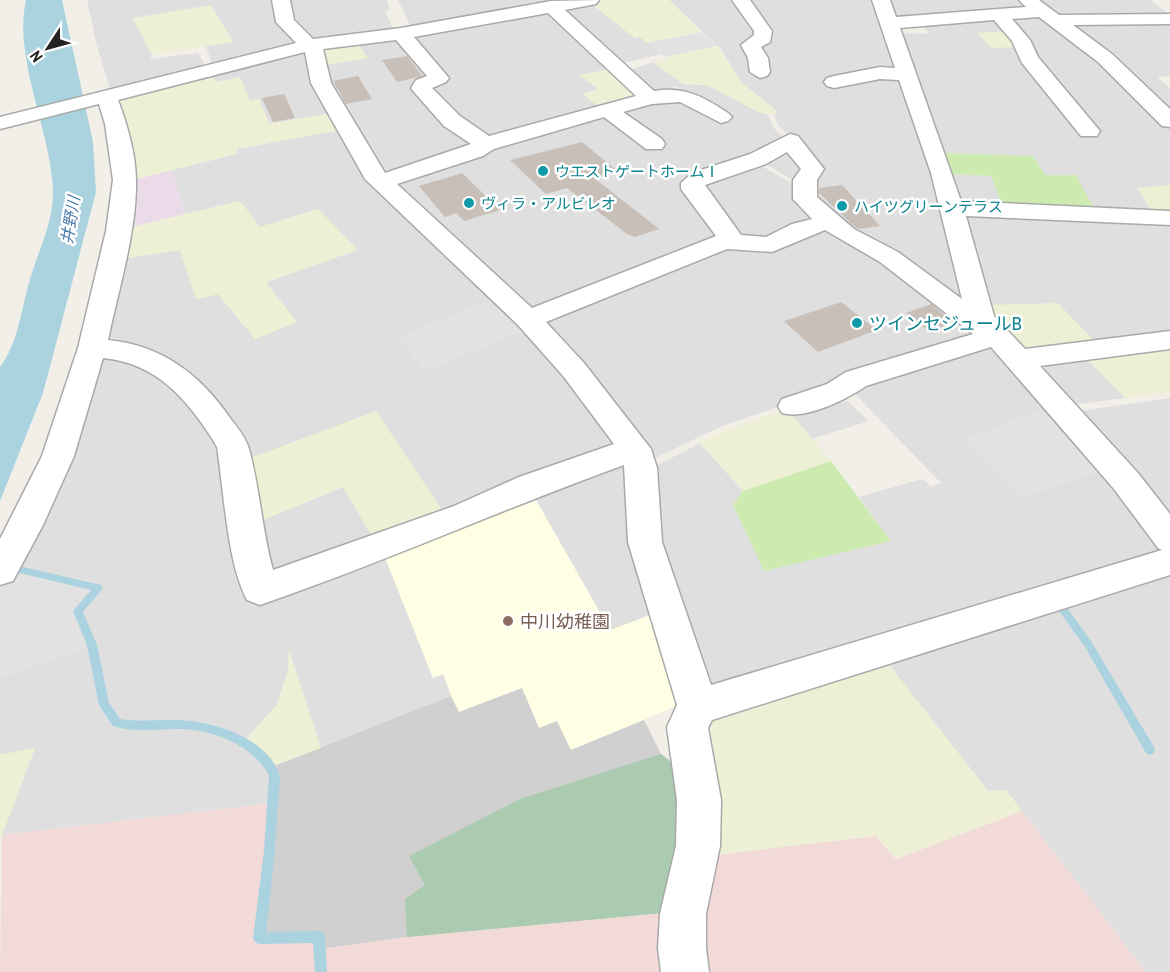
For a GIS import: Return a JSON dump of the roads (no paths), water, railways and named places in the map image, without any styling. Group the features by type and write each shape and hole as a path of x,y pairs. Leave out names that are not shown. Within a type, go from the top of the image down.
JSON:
{"street":[{"path":"281,0 285,22 310,45 329,98 373,174 384,181 468,266 528,318 574,370 635,449 641,468 645,542 698,707"},
{"path":"8,121 310,45 401,34 590,0"},
{"path":"741,0 763,31 763,38 750,45 758,58 760,72"},
{"path":"1028,0 1105,58 1170,121"},
{"path":"1157,0 1170,9"},
{"path":"551,6 650,98"},
{"path":"995,337 981,318 952,208 886,11 1170,19"},
{"path":"999,15 1021,40 1029,59 1089,131"},
{"path":"401,34 440,78 423,84 421,88 452,121 486,144"},
{"path":"834,82 880,73 908,74"},
{"path":"384,181 480,149 486,144 673,93 685,95 721,117"},
{"path":"0,571 26,525 58,456 92,348 118,231 124,180 116,124 104,97"},
{"path":"607,110 654,144"},
{"path":"752,161 789,179 805,180 813,169 790,141 752,161 700,178 693,183 693,189 732,240 745,244 772,244 801,229 829,222"},
{"path":"789,179 805,199 829,222 845,234 889,257 995,337 1019,359 1126,481 1170,539"},
{"path":"952,208 1170,218"},
{"path":"528,318 732,240"},
{"path":"794,406 838,391 856,379 995,337"},
{"path":"1019,359 1170,340"},
{"path":"92,348 122,351 148,358 195,394 223,430 235,455 246,528 260,590 466,515 531,486 635,449"},
{"path":"685,972 682,948 683,914 698,846 699,800 687,727 698,707 1170,561"}],"water":[{"name":"井野川","path":"26,0 62,0 93,142 96,192 43,393 0,501 0,367 11,349 18,328 28,286 48,227 53,202 46,142 24,45 23,22"}],"waterway":[{"path":"10,568 98,588 78,611 92,645 104,705 117,723 143,726 187,725 212,729 249,746 268,764 274,774 270,851 259,938 319,937 321,972"},
{"path":"1059,604 1088,644 1150,750"}],"place":[{"name":"ウエストゲートホームⅠ","path":"543,171"},
{"name":"ヴィラ・アルビレオ","path":"469,203"},
{"name":"ハイツグリーンテラス","path":"842,206"},
{"name":"ツインセジュールB","path":"857,323"},
{"name":"中川幼稚園","path":"508,621"}]}
